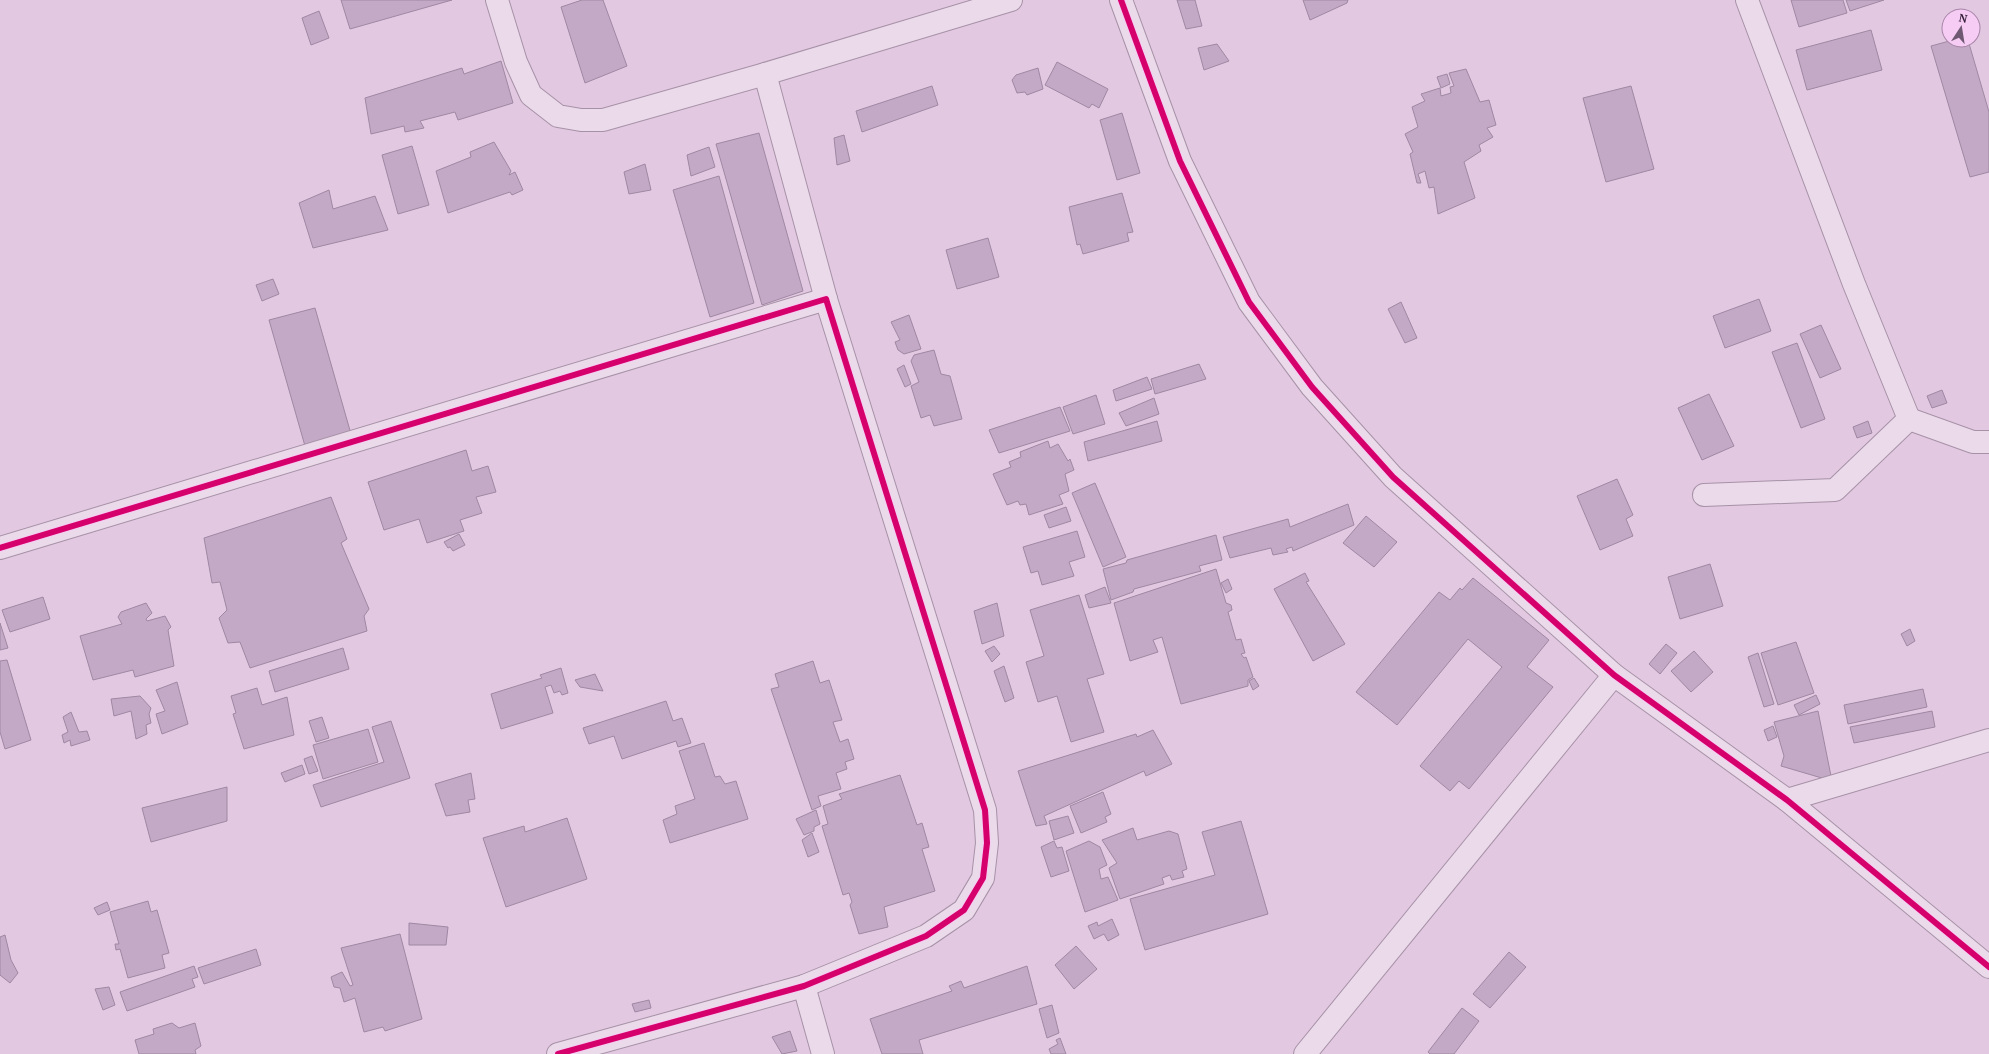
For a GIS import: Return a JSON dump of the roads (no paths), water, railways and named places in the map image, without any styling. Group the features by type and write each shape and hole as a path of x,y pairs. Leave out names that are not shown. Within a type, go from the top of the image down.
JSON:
{"street":[{"path":"497,0 516,62 531,95 558,116 582,120 603,120 765,74 1011,0"},
{"path":"1121,0 1180,161 1253,308 1312,387 1393,477 1614,675 1787,800 1989,967"},
{"path":"1747,0 1854,284 1909,419 1973,442 1989,442"},
{"path":"558,1054 804,986 926,936 964,910 983,878 986,843 985,810 826,299 765,74"},
{"path":"0,548 826,299"},
{"path":"1704,495 1835,490 1909,419"},
{"path":"1304,1054 1614,675"},
{"path":"1787,800 1989,740"},
{"path":"804,986 823,1054"}]}
